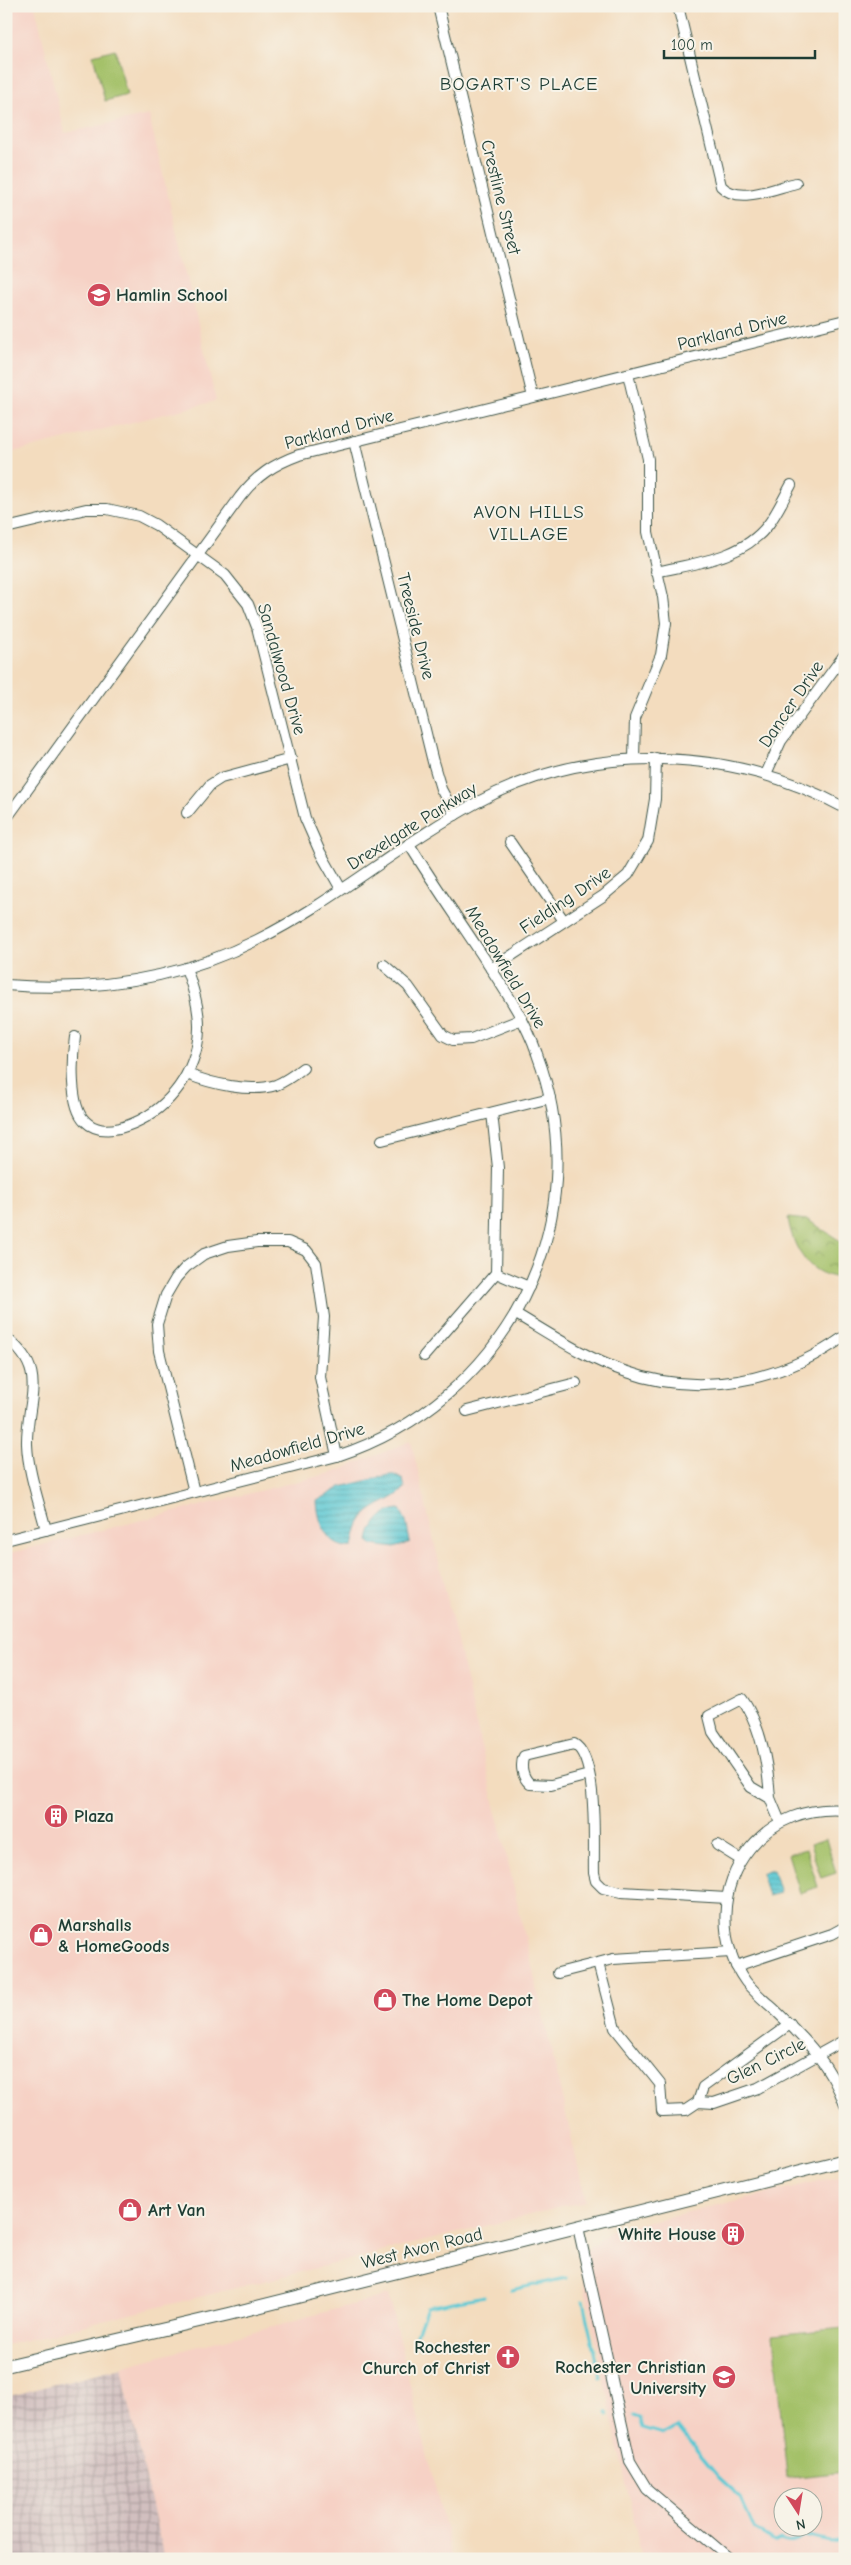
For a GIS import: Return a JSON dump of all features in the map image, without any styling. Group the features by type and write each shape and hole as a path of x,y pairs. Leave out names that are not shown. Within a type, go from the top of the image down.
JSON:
{"main road":[{"name":"West Avon Road","path":"6,2366 229,2314 845,2160"}],"street":[{"name":"Crestline Street","path":"438,6 533,396"},
{"path":"678,6 721,186 731,194 744,195 796,183"},
{"name":"Parkland Drive","path":"6,819 248,486 266,470 298,455 845,320"},
{"path":"628,374 648,459 650,488 647,524 665,609 665,635 658,664 634,718 634,759"},
{"name":"Treeside Drive","path":"354,441 433,762 441,789 455,815"},
{"path":"656,572 719,557 751,541 767,526 792,485"},
{"name":"Sandalwood Drive","path":"6,528 71,512 107,509 125,511 148,520 199,555 233,583 251,610 309,829 341,890"},
{"name":"Dancer Drive","path":"766,774 781,741 845,654"},
{"name":"Drexelgate Parkway","path":"6,985 83,987 131,981 186,968 257,940 305,914 455,815 499,792 536,777 594,763 656,758 720,764 766,774 804,787 845,808"},
{"name":"Fielding Drive","path":"491,969 615,887 628,875 640,858 648,841 652,822 656,758"},
{"path":"187,814 210,785 221,778 290,759"},
{"path":"510,842 564,921"},
{"name":"Meadowfield Drive","path":"6,1540 337,1456 395,1433 452,1392 493,1348 516,1314 529,1287 544,1244 555,1186 555,1134 550,1098 538,1055 522,1018 410,844"},
{"path":"384,965 408,986 443,1035 453,1040 471,1039 522,1018"},
{"path":"75,1037 71,1064 78,1108 85,1122 102,1130 125,1126 148,1116 167,1101 187,1074 197,1045 199,1023 197,1004 186,968"},
{"path":"187,1074 217,1083 266,1086 286,1081 303,1068"},
{"path":"382,1140 550,1098"},
{"path":"424,1356 496,1273 498,1168 492,1113"},
{"path":"194,1492 159,1351 157,1324 166,1295 176,1278 196,1260 228,1246 257,1242 288,1242 306,1250 316,1263 324,1317 320,1376 337,1456"},
{"path":"496,1273 529,1287"},
{"path":"516,1314 589,1356 622,1371 663,1381 687,1384 736,1382 776,1372 810,1358 845,1336"},
{"path":"6,1338 24,1356 33,1379 33,1400 27,1444 46,1530"},
{"path":"467,1411 576,1383"},
{"path":"770,1798 751,1787 713,1732 709,1716 742,1699 755,1721 769,1778 770,1798 780,1822"},
{"path":"589,1775 551,1785 530,1784 523,1773 522,1760 524,1756 574,1744 584,1753 589,1775 593,1809 594,1873 596,1881 603,1888 647,1895 727,1898"},
{"path":"845,1810 806,1812 780,1822 755,1842 741,1860 727,1898 725,1921 731,1952 736,1966 751,1988 819,2054 836,2083 845,2105"},
{"path":"717,1844 741,1860"},
{"path":"736,1966 832,1934 845,1927"},
{"path":"558,1973 613,1959 731,1952"},
{"name":"Glen Circle","path":"598,1962 615,2028 660,2084 662,2111 686,2110 698,2102 714,2103 758,2088 845,2040"},
{"name":"Glen Circle","path":"698,2102 703,2087 790,2024"},
{"path":"578,2227 630,2461 647,2489 729,2559"}],"shaded area":[{"name":"Hamlin School","path":"6,6 35,6 65,133 149,115 216,401 6,454"},
{"path":"411,1441 586,2201 6,2345 6,1554 335,1472"},
{"name":"Rochester Christian University","path":"845,2175 845,2559 642,2559 578,2257 612,2230"},
{"path":"388,2295 453,2559 164,2559 121,2367"},
{"path":"121,2367 164,2559 6,2559 6,2397"}],"green space":[{"path":"115,49 127,95 105,101 93,55"},
{"path":"788,1218 808,1220 845,1244 845,1278 833,1277 822,1273 805,1260 794,1241"},
{"path":"826,1839 836,1873 821,1878 810,1844"},
{"path":"806,1849 818,1887 800,1893 788,1854"},
{"path":"845,2328 845,2472 787,2478 773,2335"}],"water":[{"path":"395,1475 403,1480 405,1488 394,1497 368,1512 358,1526 353,1547 344,1547 337,1544 322,1526 317,1501 341,1487"},
{"path":"400,1509 406,1521 410,1542 395,1548 372,1545 369,1541 375,1524 388,1512"},
{"path":"773,1870 780,1893 768,1896 761,1873"}],"waterway":[{"path":"511,2290 566,2278"},
{"path":"419,2348 417,2333 427,2307 484,2296"},
{"path":"583,2301 600,2378"},
{"path":"634,2416 640,2418 643,2428 664,2434 677,2427 720,2479 741,2498 755,2530 774,2542 780,2539 793,2541 805,2536 830,2542 845,2540"}],"place":[{"name":"Hamlin School","path":"99,295"},
{"name":"Plaza","path":"56,1816"},
{"name":"Marshalls & HomeGoods","path":"41,1935"},
{"name":"The Home Depot","path":"385,2000"},
{"name":"Art Van","path":"130,2210"},
{"name":"White House","path":"733,2234"},
{"name":"Rochester Church of Christ","path":"508,2357"},
{"name":"Rochester Christian University","path":"724,2377"}],"district":[{"name":"BOGART'S PLACE","path":"519,83"},
{"name":"AVON HILLS VILLAGE","path":"529,522"}]}
